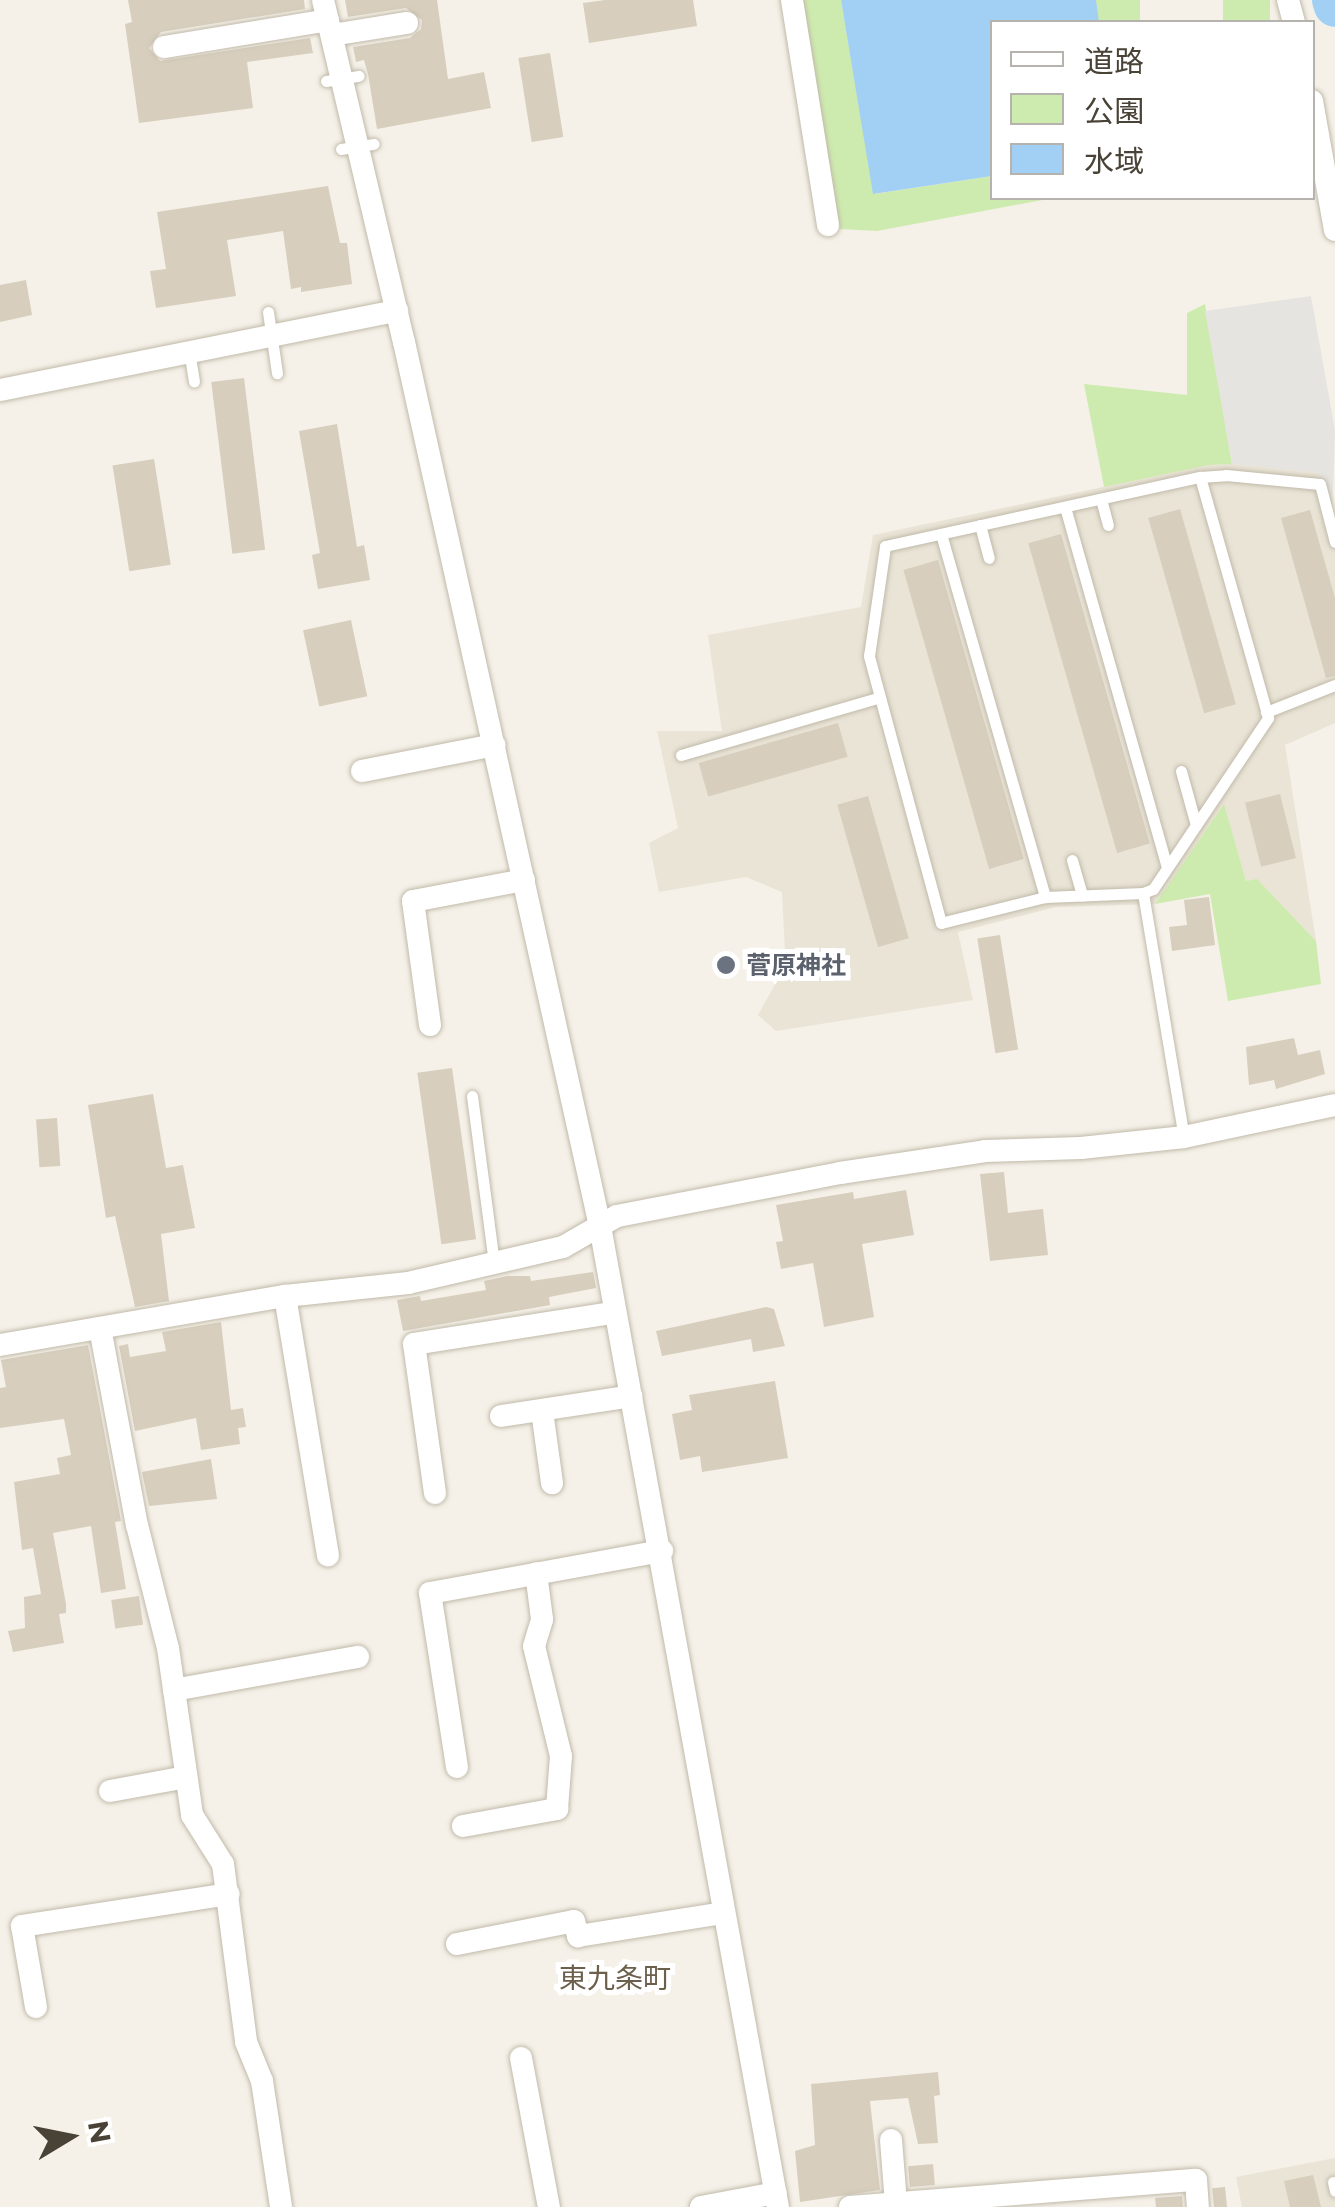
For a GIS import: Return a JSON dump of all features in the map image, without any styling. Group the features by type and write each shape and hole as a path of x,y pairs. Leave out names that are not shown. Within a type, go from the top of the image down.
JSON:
{"street":[{"path":"792,0 828,225"},
{"path":"328,18 600,1226 777,2200 700,2207"},
{"path":"164,46 328,18 407,23"},
{"path":"1315,118 1335,230"},
{"path":"0,390 189,350 270,324 397,311"},
{"path":"362,771 494,745"},
{"path":"430,1025 413,901 524,880"},
{"path":"0,1345 285,1296 408,1283 563,1246 617,1216 840,1173 985,1151 1081,1148 1184,1137 1335,1105"},
{"path":"285,1296 328,1556"},
{"path":"435,1493 414,1344 613,1313"},
{"path":"100,1328 137,1526 168,1648 192,1815 223,1864 246,2042 262,2082 281,2207"},
{"path":"501,1416 631,1396"},
{"path":"542,1411 552,1483"},
{"path":"458,1766 430,1593 662,1552"},
{"path":"464,1826 557,1809 561,1756 534,1646 542,1618 536,1573"},
{"path":"174,1690 358,1657"},
{"path":"110,1791 186,1777"},
{"path":"36,2008 22,1926 228,1894"},
{"path":"457,1944 574,1921 578,1936 723,1913"},
{"path":"521,2058 549,2207"},
{"path":"891,2140 896,2204"},
{"path":"850,2207 1122,2196 1196,2180 1198,2207"}],"lane":[{"path":"270,324 277,373"},
{"path":"189,350 194,382"},
{"path":"1200,478 1268,718 1153,889 1143,894 1045,898 942,923 869,656 885,546 1200,478 1261,474 1319,480 1335,542"},
{"path":"1101,499 1108,526"},
{"path":"1065,507 1167,867"},
{"path":"980,525 989,558"},
{"path":"941,534 1045,898"},
{"path":"1266,712 1335,684"},
{"path":"680,755 880,697"},
{"path":"1181,772 1196,826"},
{"path":"1072,860 1082,896"},
{"path":"1143,894 1184,1137"},
{"path":"472,1096 494,1264"}],"shaded area":[{"path":"1311,296 1335,430 1332,520 1320,473 1232,464 1205,311"},
{"path":"1209,465 1320,473 1335,530 1335,723 1285,745 1316,941 1257,880 1246,881 1223,805 1155,904 1056,907 958,932 973,1000 776,1031 758,1015 778,979 785,951 782,892 746,877 659,892 649,843 678,828 657,731 722,731 708,635 861,607 873,535"},
{"path":"1335,2158 1335,2207 1242,2207 1236,2177"}],"green space":[{"path":"802,0 841,0 874,194 990,176 990,200 1042,200 877,231 839,229"},
{"path":"1096,0 1140,0 1140,20 1096,20"},
{"path":"1223,0 1270,0 1270,20 1223,20"},
{"path":"1205,304 1232,464 1209,465 1104,487 1084,384 1187,395 1187,313"},
{"path":"1224,804 1246,881 1257,879 1316,941 1321,984 1228,1001 1210,894 1155,904"}],"water":[{"path":"841,0 1096,0 1099,20 990,20 990,176 873,194"}],"building":[{"path":"128,0 304,0 305,9 161,32 149,48 160,61 310,38 313,53 247,62 253,108 139,123 125,24 132,22"},
{"path":"345,0 437,0 448,79 484,72 491,108 377,129 364,60 356,62 353,47 410,38 421,29 422,20 406,8 348,17"},
{"path":"693,0 697,26 589,43 583,3"},
{"path":"550,53 563,137 532,142 518,58"},
{"path":"328,186 340,243 347,243 352,284 301,292 301,287 291,289 283,231 227,240 236,296 156,308 150,271 166,269 157,212"},
{"path":"26,280 32,315 0,322 0,285"},
{"path":"244,378 265,550 232,554 211,382"},
{"path":"337,424 357,547 364,545 370,580 318,589 312,555 320,553 299,431"},
{"path":"154,459 171,565 129,571 113,466"},
{"path":"1180,509 1236,704 1204,713 1148,518"},
{"path":"1310,510 1335,598 1335,676 1326,678 1281,518"},
{"path":"1061,534 1150,844 1117,853 1028,543"},
{"path":"938,560 1024,859 989,869 903,570"},
{"path":"351,620 367,696 319,706 303,630"},
{"path":"838,723 848,757 708,797 699,763"},
{"path":"1280,794 1296,858 1261,867 1245,803"},
{"path":"868,796 909,938 878,947 837,805"},
{"path":"1209,897 1215,945 1172,951 1169,927 1187,925 1184,900"},
{"path":"1000,935 1018,1050 995,1053 977,939"},
{"path":"1294,1038 1298,1055 1320,1050 1325,1074 1276,1089 1274,1080 1249,1085 1246,1047"},
{"path":"452,1068 476,1239 441,1244 417,1073"},
{"path":"153,1094 166,1168 183,1165 195,1228 161,1234 169,1301 135,1307 115,1216 106,1218 88,1105"},
{"path":"57,1118 60,1166 39,1167 36,1119"},
{"path":"1004,1172 1008,1213 1043,1209 1048,1255 990,1261 980,1174"},
{"path":"906,1190 914,1235 862,1244 874,1317 824,1327 813,1263 781,1269 776,1242 783,1241 776,1205 853,1192 854,1199"},
{"path":"593,1272 596,1288 549,1297 550,1305 403,1331 397,1300 420,1296 421,1301 486,1290 484,1281 507,1276 530,1276 531,1281"},
{"path":"766,1307 774,1309 785,1346 753,1352 751,1339 662,1356 656,1331"},
{"path":"221,1322 231,1410 243,1408 246,1427 238,1428 240,1444 201,1450 196,1418 135,1431 119,1346 128,1344 130,1357 166,1351 162,1332"},
{"path":"88,1345 121,1521 115,1522 126,1589 101,1593 91,1526 53,1533 66,1604 66,1613 59,1614 64,1643 13,1652 8,1631 25,1628 24,1597 41,1594 33,1548 22,1550 14,1482 60,1474 57,1458 71,1455 64,1419 0,1428 0,1388 6,1387 1,1360"},
{"path":"775,1381 788,1458 702,1472 700,1456 680,1460 672,1414 692,1410 689,1395"},
{"path":"211,1459 217,1499 149,1506 142,1472"},
{"path":"139,1596 143,1625 115,1629 111,1600"},
{"path":"938,2072 940,2095 934,2096 938,2143 918,2144 908,2098 870,2101 880,2190 800,2202 795,2151 815,2145 811,2084"},
{"path":"933,2164 935,2185 910,2187 908,2166"},
{"path":"1313,2175 1321,2207 1290,2207 1284,2181"},
{"path":"1225,2187 1227,2207 1214,2207 1212,2188"},
{"path":"1182,2196 1183,2207 1156,2207 1155,2198"}],"waterway":[{"path":"1333,0 1335,6"}],"place":[{"name":"菅原神社","path":"726,965"}],"district":[{"name":"東九条町","path":"615,1978"}]}
